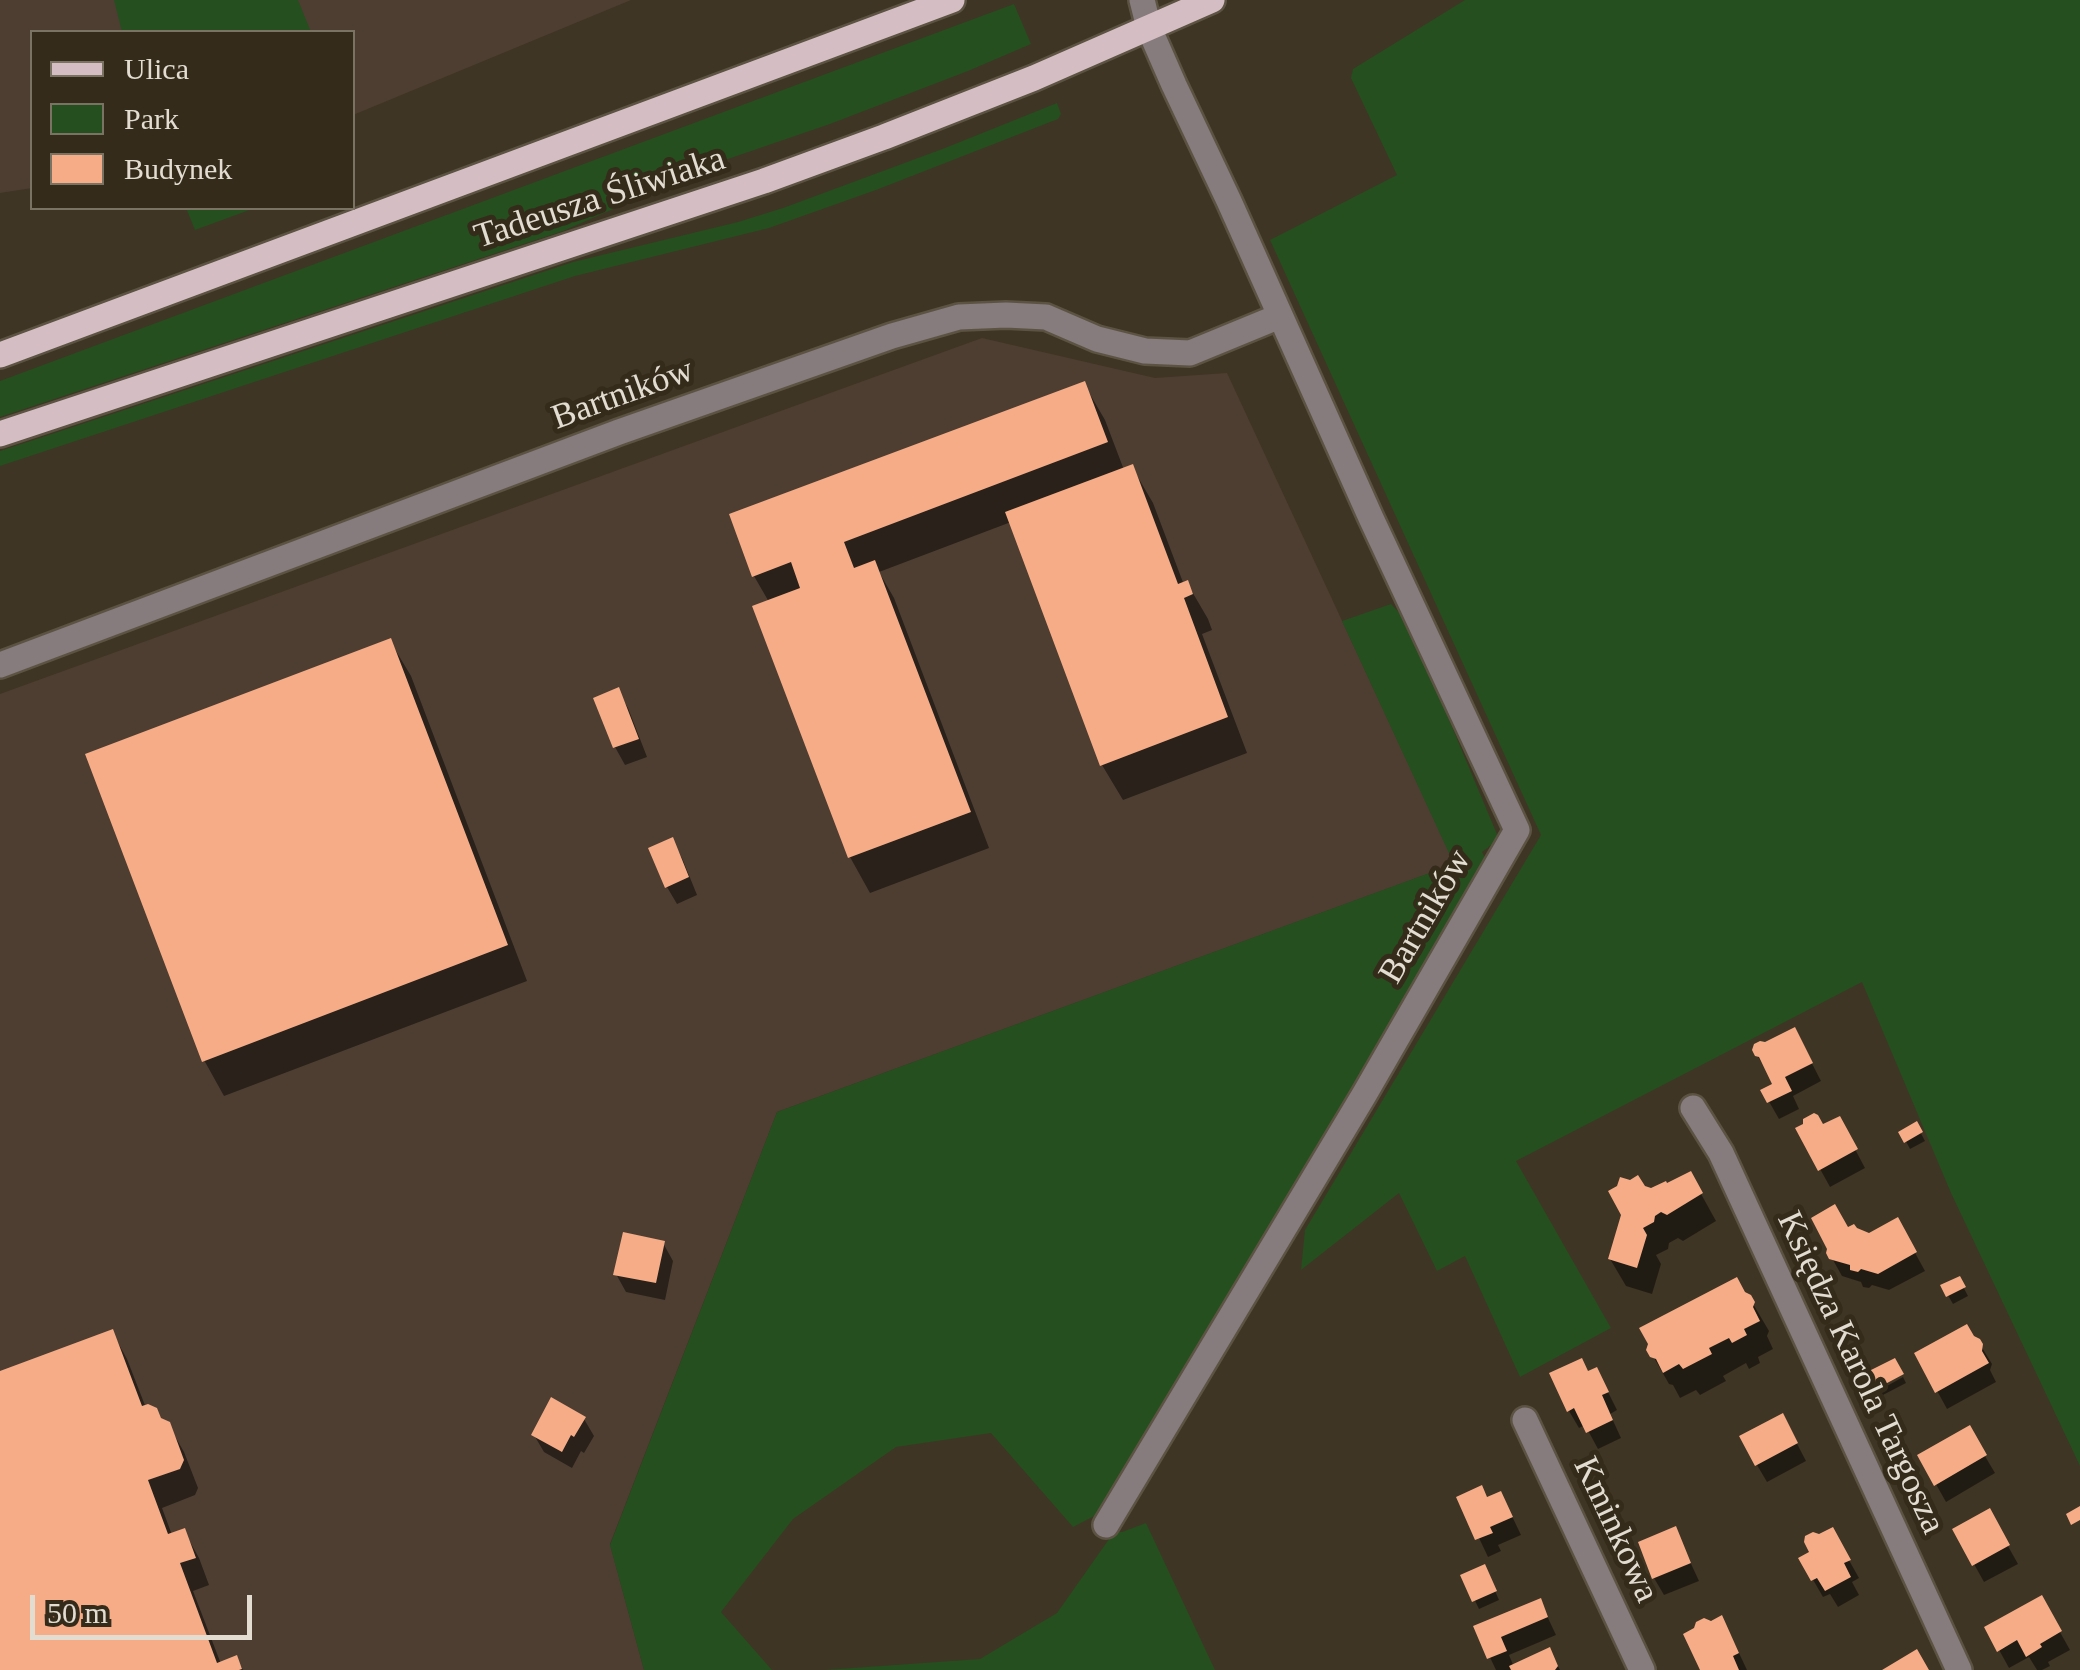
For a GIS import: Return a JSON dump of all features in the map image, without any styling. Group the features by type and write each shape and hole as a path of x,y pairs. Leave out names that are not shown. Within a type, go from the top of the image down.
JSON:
{"main road":[{"name":"Tadeusza Śliwiaka","path":"0,355 952,0"},
{"name":"Tadeusza Śliwiaka","path":"0,434 782,175 1001,91 1212,0"}],"street":[{"path":"1122,0 1149,28"},
{"path":"1142,0 1149,28"},
{"name":"Bartników","path":"1106,1525 1354,1112 1517,830 1149,28"},
{"name":"Bartników","path":"0,665 620,432 908,331 959,317 1046,317 1098,339 1145,351 1190,353 1280,316"},
{"name":"Księdza Karola Targosza","path":"1693,1108 1720,1153 1959,1670"},
{"name":"Kminkowa","path":"1525,1420 1642,1670"}],"shaded area":[{"path":"0,0 631,0 355,114 355,30 30,30 30,188 0,193"},
{"path":"982,338 1155,378 1227,373 1455,864 777,1112 610,1544 644,1670 0,1670 0,694"}],"green space":[{"path":"114,0 298,0 310,30 122,30"},
{"path":"1465,0 2080,0 2080,1466 1951,1193 1862,982 1516,1161 1611,1328 1520,1377 1465,1256 1437,1271 1399,1193 1301,1270 1305,1230 1541,835 1270,240 1397,175 1351,78 1353,69"},
{"path":"1014,4 1031,44 968,71 725,160 563,231 0,417 0,381"},
{"path":"1057,103 1061,114 1058,119 769,228 575,276 0,466 0,451 573,262 783,208"},
{"path":"187,210 250,210 195,230"},
{"path":"1391,604 1408,622 1499,839 1482,852 1488,863 1106,1510 1073,1527 991,1433 896,1447 793,1519 721,1612 772,1670 644,1670 610,1545 777,1112 1454,864 1342,621"},
{"path":"1146,1523 1215,1670 824,1670 980,1659 1057,1613 1114,1532"}],"building":[{"path":"1085,381 1108,442 844,542 854,568 875,560 971,812 848,858 752,606 800,588 791,562 752,577 729,514"},
{"path":"1133,464 1178,584 1188,580 1193,594 1184,598 1228,717 1100,766 1005,512"},
{"path":"391,638 508,945 202,1062 85,754"},
{"path":"619,687 639,739 613,748 593,698"},
{"path":"673,837 689,877 665,888 648,848"},
{"path":"1795,1027 1813,1063 1785,1077 1792,1091 1767,1103 1760,1090 1772,1084 1752,1050 1754,1044"},
{"path":"1814,1113 1823,1124 1840,1116 1858,1149 1818,1171 1795,1128"},
{"path":"1917,1121 1923,1132 1904,1143 1898,1132"},
{"path":"1691,1171 1703,1193 1667,1215 1661,1212 1643,1228 1647,1235 1637,1268 1608,1259 1621,1215 1608,1191 1617,1186 1620,1177 1630,1180 1638,1175 1651,1188"},
{"path":"1835,1204 1848,1227 1854,1224 1869,1233 1898,1217 1917,1252 1878,1274 1850,1270 1850,1265 1829,1259 1811,1218"},
{"path":"623,1232 665,1241 656,1283 613,1275"},
{"path":"1960,1276 1966,1287 1946,1297 1940,1285"},
{"path":"1737,1277 1755,1302 1753,1307 1760,1321 1744,1329 1747,1335 1732,1343 1729,1338 1709,1348 1712,1354 1683,1369 1679,1364 1663,1373 1646,1350 1648,1344 1639,1328"},
{"path":"1967,1324 1983,1344 1982,1351 1989,1363 1935,1393 1914,1353"},
{"path":"113,1329 142,1406 157,1408 161,1418 170,1422 184,1460 180,1469 148,1480 168,1534 185,1528 196,1558 180,1563 217,1663 237,1655 242,1669 0,1670 0,1371"},
{"path":"1582,1358 1588,1371 1597,1367 1609,1392 1602,1395 1613,1420 1586,1433 1574,1408 1567,1412 1549,1373"},
{"path":"1895,1358 1904,1374 1874,1390 1865,1373"},
{"path":"551,1397 586,1417 562,1452 531,1435"},
{"path":"1783,1413 1798,1443 1755,1466 1739,1436"},
{"path":"1970,1425 1987,1455 1934,1486 1917,1455"},
{"path":"1482,1485 1487,1497 1501,1491 1513,1517 1490,1527 1493,1533 1475,1540 1456,1497"},
{"path":"2080,1506 2080,1520 2071,1525 2066,1514"},
{"path":"1990,1508 2010,1545 1972,1566 1952,1529"},
{"path":"1676,1526 1691,1563 1652,1579 1638,1542"},
{"path":"1833,1527 1851,1560 1844,1563 1851,1577 1825,1591 1817,1578 1811,1581 1798,1558 1809,1552 1805,1536"},
{"path":"1485,1564 1497,1591 1472,1602 1460,1575"},
{"path":"2042,1595 2062,1631 2026,1657 2017,1640 1997,1652 1984,1627"},
{"path":"1541,1598 1548,1617 1501,1637 1507,1651 1487,1659 1473,1626"},
{"path":"1722,1615 1739,1653 1733,1656 1739,1670 1700,1670 1683,1634 1704,1618 1711,1621"},
{"path":"1550,1647 1558,1666 1555,1670 1511,1670 1509,1666"},
{"path":"1917,1649 1929,1670 1882,1670"}]}
